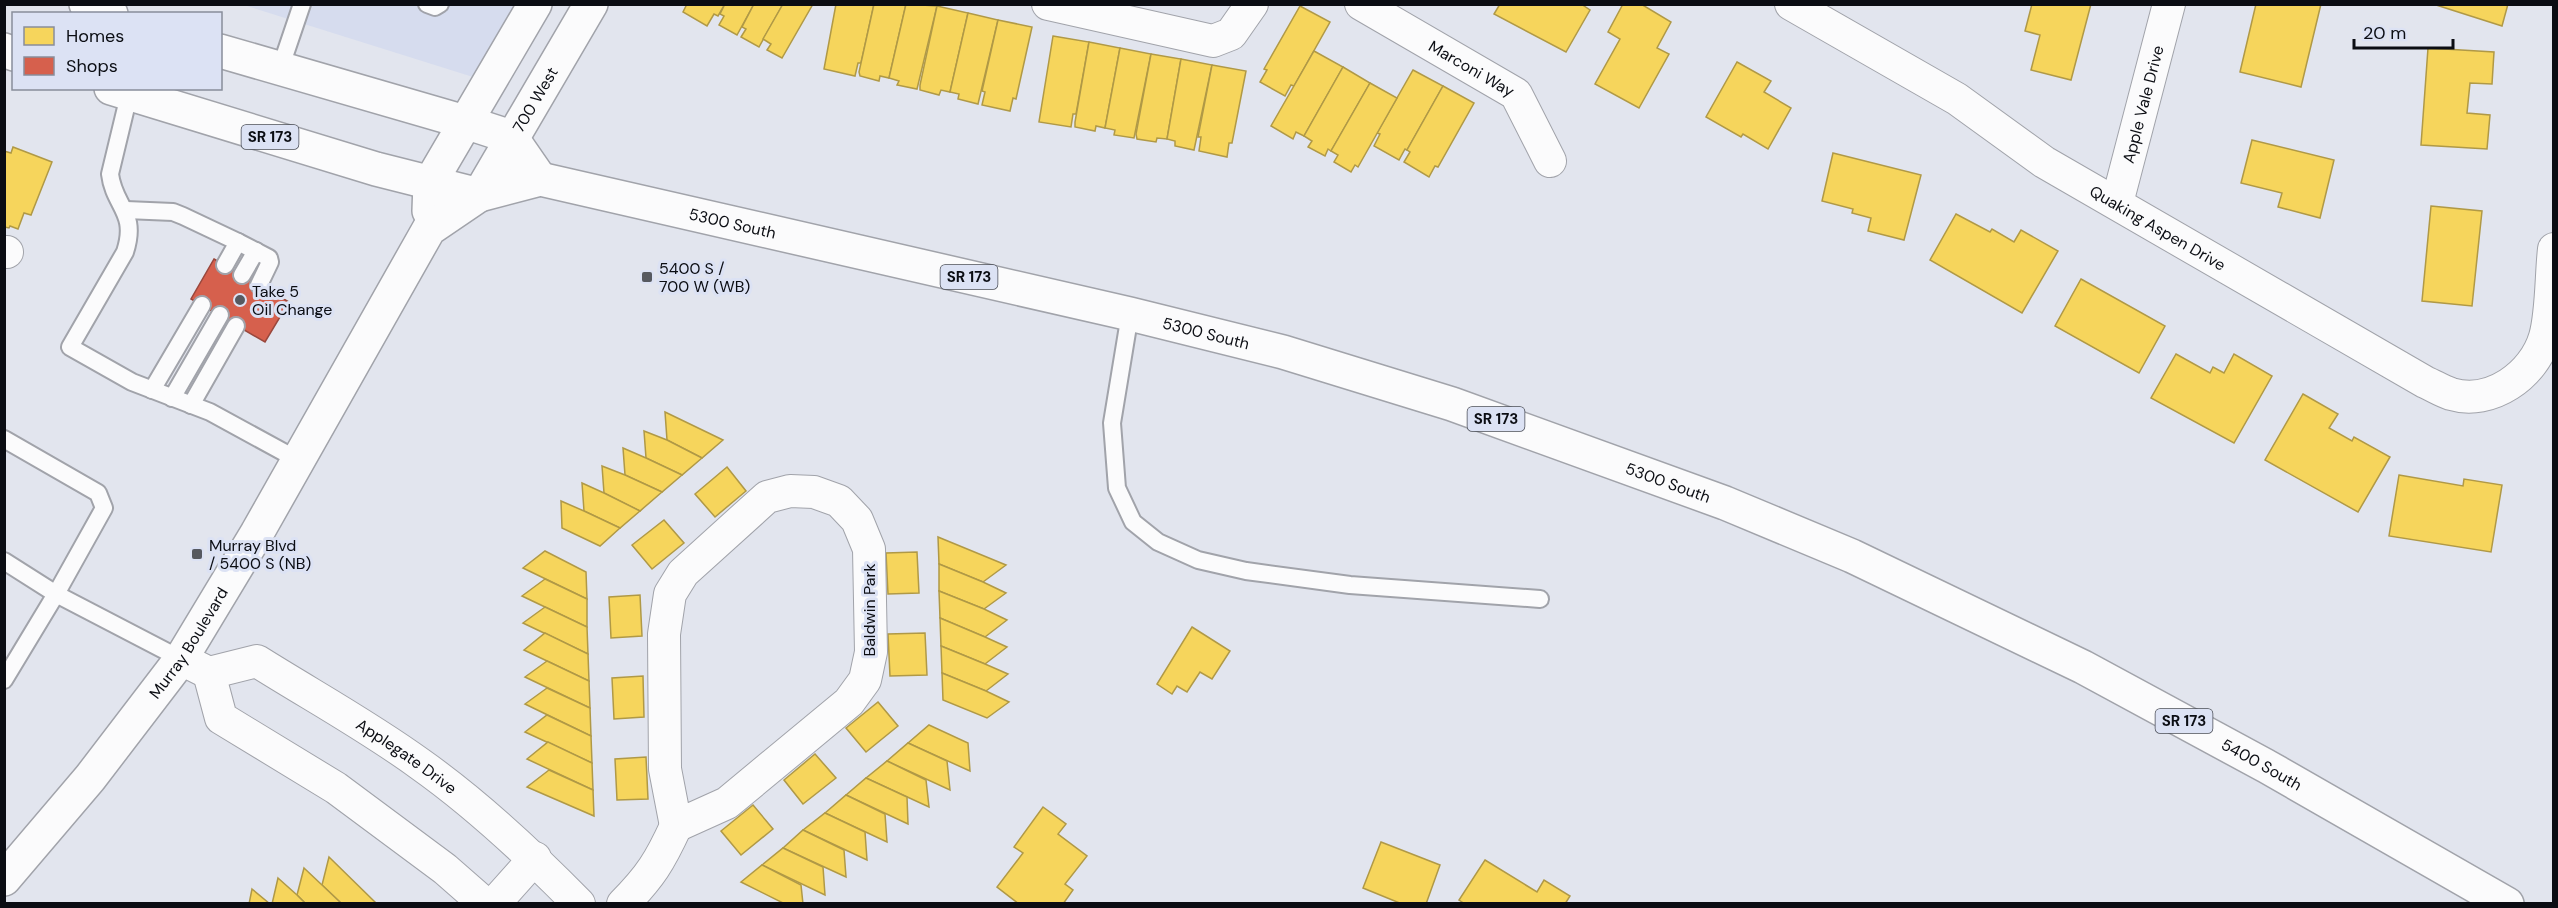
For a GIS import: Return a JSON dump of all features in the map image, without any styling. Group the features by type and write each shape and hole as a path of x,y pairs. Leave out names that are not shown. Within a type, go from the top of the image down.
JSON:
{"main road":[{"path":"86,4 106,12"},
{"path":"465,122 535,4"},
{"name":"700 West","path":"479,195 591,4"},
{"path":"222,52 512,137 540,179"},
{"name":"5300 South","path":"120,92 376,169 479,195 540,179 1130,314 1283,352 1452,404 1725,503 1852,556"},
{"name":"Murray Boulevard","path":"429,229 430,183 465,122"},
{"name":"Murray Boulevard","path":"4,879 90,778 195,666 298,460 429,229 479,195"},
{"name":"5400 South","path":"1852,556 2083,666 2266,766 2506,903"}],"street":[{"path":"1048,4 1213,41 1231,34 1252,4"},
{"name":"Marconi Way","path":"1361,4 1516,94 1550,161"},
{"name":"Quaking Aspen Drive","path":"1791,4 1957,99 2044,162 2425,382 2452,394 2469,396 2501,389 2516,380 2532,362 2545,335 2553,249"},
{"name":"Apple Vale Drive","path":"2117,203 2169,4"},
{"name":"Baldwin Park","path":"790,491 814,492 839,501 857,520 869,549 871,652 865,680 849,702 727,803 676,826 665,769 664,634 670,594 683,573 767,497 790,491"},
{"name":"Applegate Drive","path":"195,666 257,661 376,733 460,793 535,858 579,903"},
{"path":"195,666 221,718 336,788 445,869 485,903"},
{"path":"623,903 652,873 676,826"},
{"path":"494,903 535,858"}],"lane":[{"path":"280,69 302,4"},
{"path":"120,92 110,174 111,184 126,210 130,236 125,252 70,347 132,382 219,417 298,460"},
{"path":"126,210 173,212 256,251 270,262 259,285"},
{"path":"225,265 238,242"},
{"path":"242,275 256,251"},
{"path":"153,390 202,306"},
{"path":"1130,314 1112,423 1117,488 1133,522 1158,542 1198,560 1246,571 1350,585 1540,599"},
{"path":"172,398 220,315"},
{"path":"191,405 236,326"},
{"path":"4,439 98,493 104,508 4,680"},
{"path":"4,561 56,594 195,666"}],"shaded area":[{"path":"244,5 515,5 473,77"}],"building: Homes":[{"path":"687,4 725,4 718,16 714,14 707,26 683,12"},
{"path":"725,4 754,4 737,35 719,25 724,16 720,14"},
{"path":"754,4 783,4 759,47 741,37 746,29 742,27"},
{"path":"783,4 813,4 782,58 767,50 771,44 763,39"},
{"path":"836,4 874,4 861,63 858,63 855,76 824,69"},
{"path":"874,4 906,4 889,78 880,76 879,81 860,76 859,72"},
{"path":"906,4 937,6 917,89 897,85 899,81 889,78"},
{"path":"1500,4 1581,4 1590,10 1566,52 1494,14"},
{"path":"1623,4 1641,4 1671,22 1657,48 1669,54 1639,108 1595,84 1620,39 1608,32"},
{"path":"2032,4 2091,4 2071,80 2031,70 2040,35 2025,31"},
{"path":"2256,4 2321,4 2301,87 2240,72"},
{"path":"2433,4 2508,4 2502,26"},
{"path":"937,6 968,13 950,92 941,90 939,95 920,90"},
{"path":"1300,6 1330,22 1294,86 1291,85 1285,96 1260,82 1267,70 1264,69"},
{"path":"968,13 998,20 978,104 958,99 959,94 950,92"},
{"path":"998,20 1032,27 1016,99 1013,98 1010,111 982,105 985,92 982,91"},
{"path":"1053,36 1089,42 1076,114 1073,114 1071,127 1039,122"},
{"path":"1089,42 1120,48 1105,128 1096,126 1095,131 1075,127"},
{"path":"1120,48 1151,54 1134,138 1114,135 1115,130 1105,128"},
{"path":"2428,48 2494,52 2492,84 2470,83 2467,113 2490,115 2487,149 2421,145"},
{"path":"1314,51 1343,67 1304,136 1296,132 1293,139 1271,126"},
{"path":"1151,54 1181,59 1167,139 1157,138 1156,142 1137,139 1136,134"},
{"path":"1181,59 1212,65 1194,150 1175,146 1175,141 1167,139"},
{"path":"1737,62 1771,81 1764,92 1791,108 1768,149 1743,134 1741,137 1706,117"},
{"path":"1212,65 1246,71 1232,143 1229,143 1227,157 1199,151 1201,137 1198,137"},
{"path":"1343,67 1370,83 1331,151 1328,149 1325,156 1308,147 1312,141 1304,136"},
{"path":"1413,70 1443,86 1399,160 1374,146 1380,134 1377,133"},
{"path":"1370,83 1397,98 1358,167 1355,165 1351,172 1334,162 1338,155 1331,151"},
{"path":"1443,86 1474,103 1438,167 1435,166 1429,177 1404,162 1410,152 1407,150"},
{"path":"2252,140 2334,160 2320,218 2278,207 2282,193 2241,183"},
{"path":"13,147 52,162 31,215 24,213 18,229 10,226 9,228 4,227 4,151 11,153"},
{"path":"1833,153 1921,175 1904,240 1868,231 1871,218 1852,213 1853,209 1822,201"},
{"path":"2431,206 2482,211 2472,306 2422,301"},
{"path":"1956,214 1990,232 1992,229 2014,242 2021,230 2058,251 2022,313 1930,260"},
{"path":"2081,279 2165,326 2139,373 2055,326"},
{"path":"2176,354 2210,373 2213,367 2224,373 2234,354 2272,376 2234,443 2151,398"},
{"path":"2303,394 2338,414 2329,428 2352,441 2354,437 2390,457 2358,512 2265,460"},
{"path":"665,412 723,440 702,458 667,440"},
{"path":"644,431 702,458 682,475 646,458"},
{"path":"623,448 682,475 662,492 625,475"},
{"path":"602,466 662,492 640,511 604,493"},
{"path":"727,467 746,491 715,517 695,494"},
{"path":"2399,475 2463,486 2464,479 2502,485 2491,552 2389,536"},
{"path":"582,483 640,511 620,528 584,511"},
{"path":"561,501 620,528 600,546 562,528"},
{"path":"664,520 684,543 652,569 632,545"},
{"path":"938,537 1006,565 983,582 939,564"},
{"path":"545,551 586,572 587,599 523,568"},
{"path":"917,552 919,593 888,594 886,553"},
{"path":"939,564 1006,593 984,609 939,591"},
{"path":"545,579 587,599 587,627 522,596"},
{"path":"939,591 1007,620 985,637 940,618"},
{"path":"640,595 642,636 611,638 609,597"},
{"path":"545,607 587,627 588,654 523,623"},
{"path":"940,618 1007,647 985,664 941,646"},
{"path":"1192,627 1230,651 1212,679 1200,672 1187,692 1177,686 1172,694 1157,684"},
{"path":"545,633 588,654 589,681 524,650"},
{"path":"925,633 927,675 890,676 888,634"},
{"path":"941,646 1008,674 986,691 942,673"},
{"path":"547,661 589,681 590,708 525,677"},
{"path":"942,673 1009,702 987,718 943,700"},
{"path":"643,676 644,717 614,719 612,678"},
{"path":"547,688 590,708 591,736 525,704"},
{"path":"878,702 898,726 866,752 846,728"},
{"path":"547,715 591,736 592,763 525,732"},
{"path":"929,725 968,743 970,771 908,743"},
{"path":"548,742 592,763 593,790 527,759"},
{"path":"908,743 947,761 950,790 887,761"},
{"path":"815,754 836,778 803,804 784,780"},
{"path":"646,757 648,799 617,800 615,759"},
{"path":"887,761 926,780 929,807 866,778"},
{"path":"549,770 593,790 594,816 527,787"},
{"path":"866,778 907,797 908,824 846,795"},
{"path":"846,795 885,814 887,842 825,813"},
{"path":"753,805 773,829 741,855 721,831"},
{"path":"1043,807 1066,824 1058,834 1087,856 1065,884 1073,890 1063,904 1019,904 997,887 1023,853 1014,847"},
{"path":"825,813 865,832 867,860 803,830"},
{"path":"803,830 844,850 846,877 783,848"},
{"path":"1381,842 1440,865 1426,904 1402,904 1363,888"},
{"path":"783,848 823,867 825,895 762,865"},
{"path":"329,857 377,904 342,904 322,885"},
{"path":"1485,860 1537,892 1544,880 1570,896 1565,904 1465,904 1459,900"},
{"path":"762,865 801,885 803,904 785,904 741,882"},
{"path":"304,868 342,904 306,904 297,895"},
{"path":"278,878 297,895 306,904 272,904"},
{"path":"252,889 270,904 249,904"}],"building: Shops":[{"name":"Take 5 Oil Change","path":"214,259 289,302 265,342 191,299"}],"place":[{"name":"5400 S / 700 W (WB)","path":"647,277"},
{"name":"Take 5 Oil Change","path":"240,300"},
{"name":"Murray Blvd / 5400 S (NB)","path":"197,554"}]}
